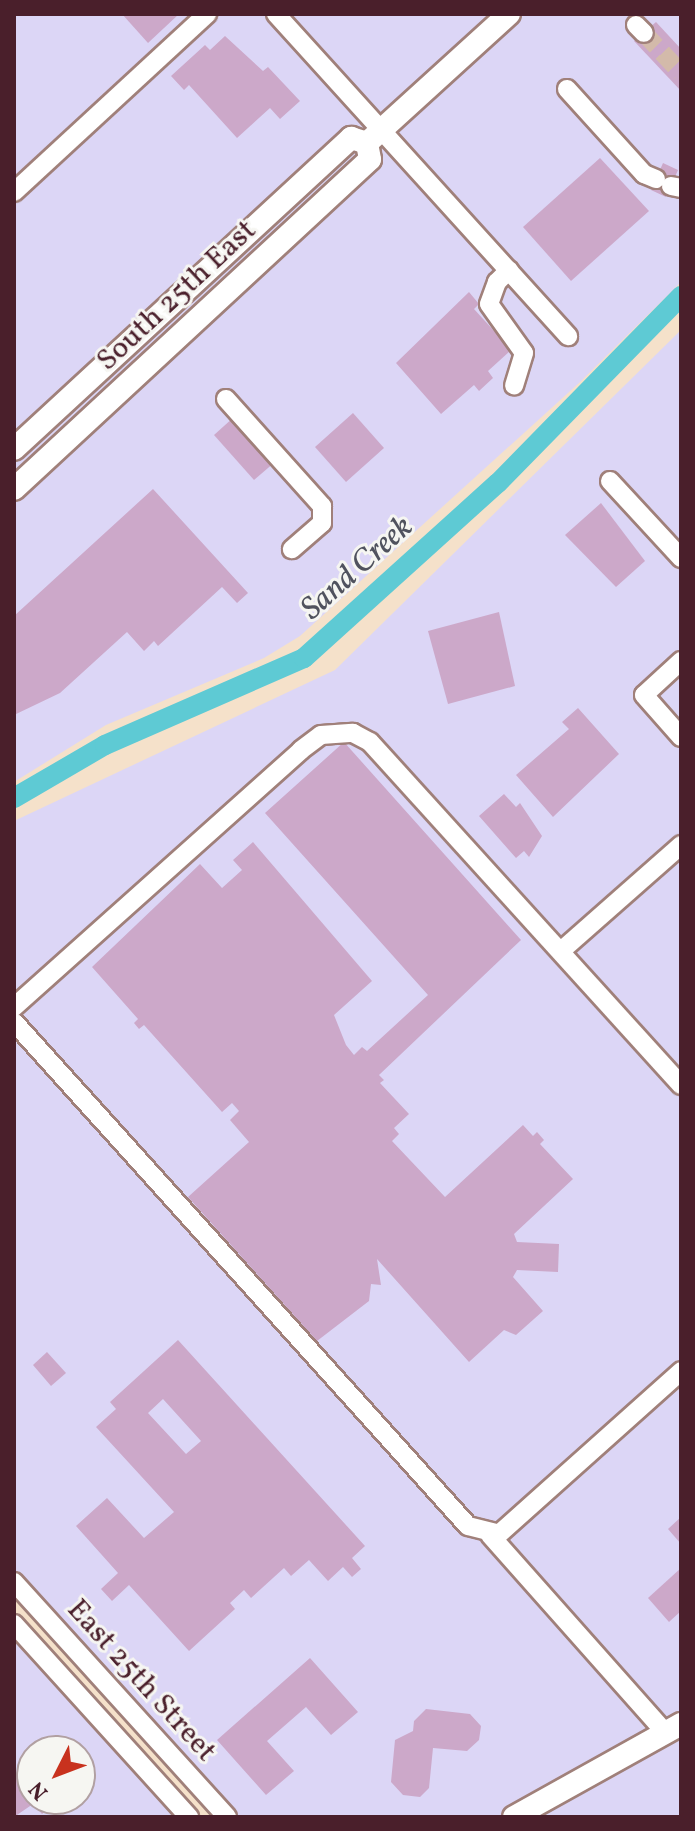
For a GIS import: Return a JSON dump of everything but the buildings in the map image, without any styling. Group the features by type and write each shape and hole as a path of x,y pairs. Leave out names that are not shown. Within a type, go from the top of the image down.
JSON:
{"main road":[{"name":"South 25th East","path":"14,449 351,138 374,136 509,14"},
{"name":"South 25th East","path":"14,489 370,159 374,136"},
{"path":"34,431 54,452"},
{"path":"514,1817 673,1729"}],"street":[{"path":"14,192 207,14"},
{"path":"276,14 374,136 509,270 568,336"},
{"path":"567,89 644,174 669,185"},
{"path":"509,270 497,282 489,304 524,353 514,385"},
{"path":"226,399 322,506 322,523 292,549"},
{"path":"610,481 681,558"},
{"path":"681,661 644,695 681,737"},
{"path":"14,1007 280,768 334,731 370,742 562,950 681,1085"},
{"path":"562,950 681,845"},
{"path":"14,1022 468,1526 490,1535 673,1729"},
{"path":"490,1535 499,1534 681,1371"},
{"name":"East 25th Street","path":"14,1582 227,1817"},
{"name":"East 25th Street","path":"14,1624 189,1817"}],"shaded area":[{"path":"14,14 681,14 681,282 579,383 300,636 264,658 106,725 14,782"},
{"path":"681,330 681,1817 227,1817 14,1583 14,821 335,670"},
{"path":"14,1625 189,1817 14,1817"}],"waterway":[{"name":"Sand Creek","path":"14,798 105,745 304,658 498,483 681,296"}],"tunnel":[{"path":"644,33 681,73"}]}
